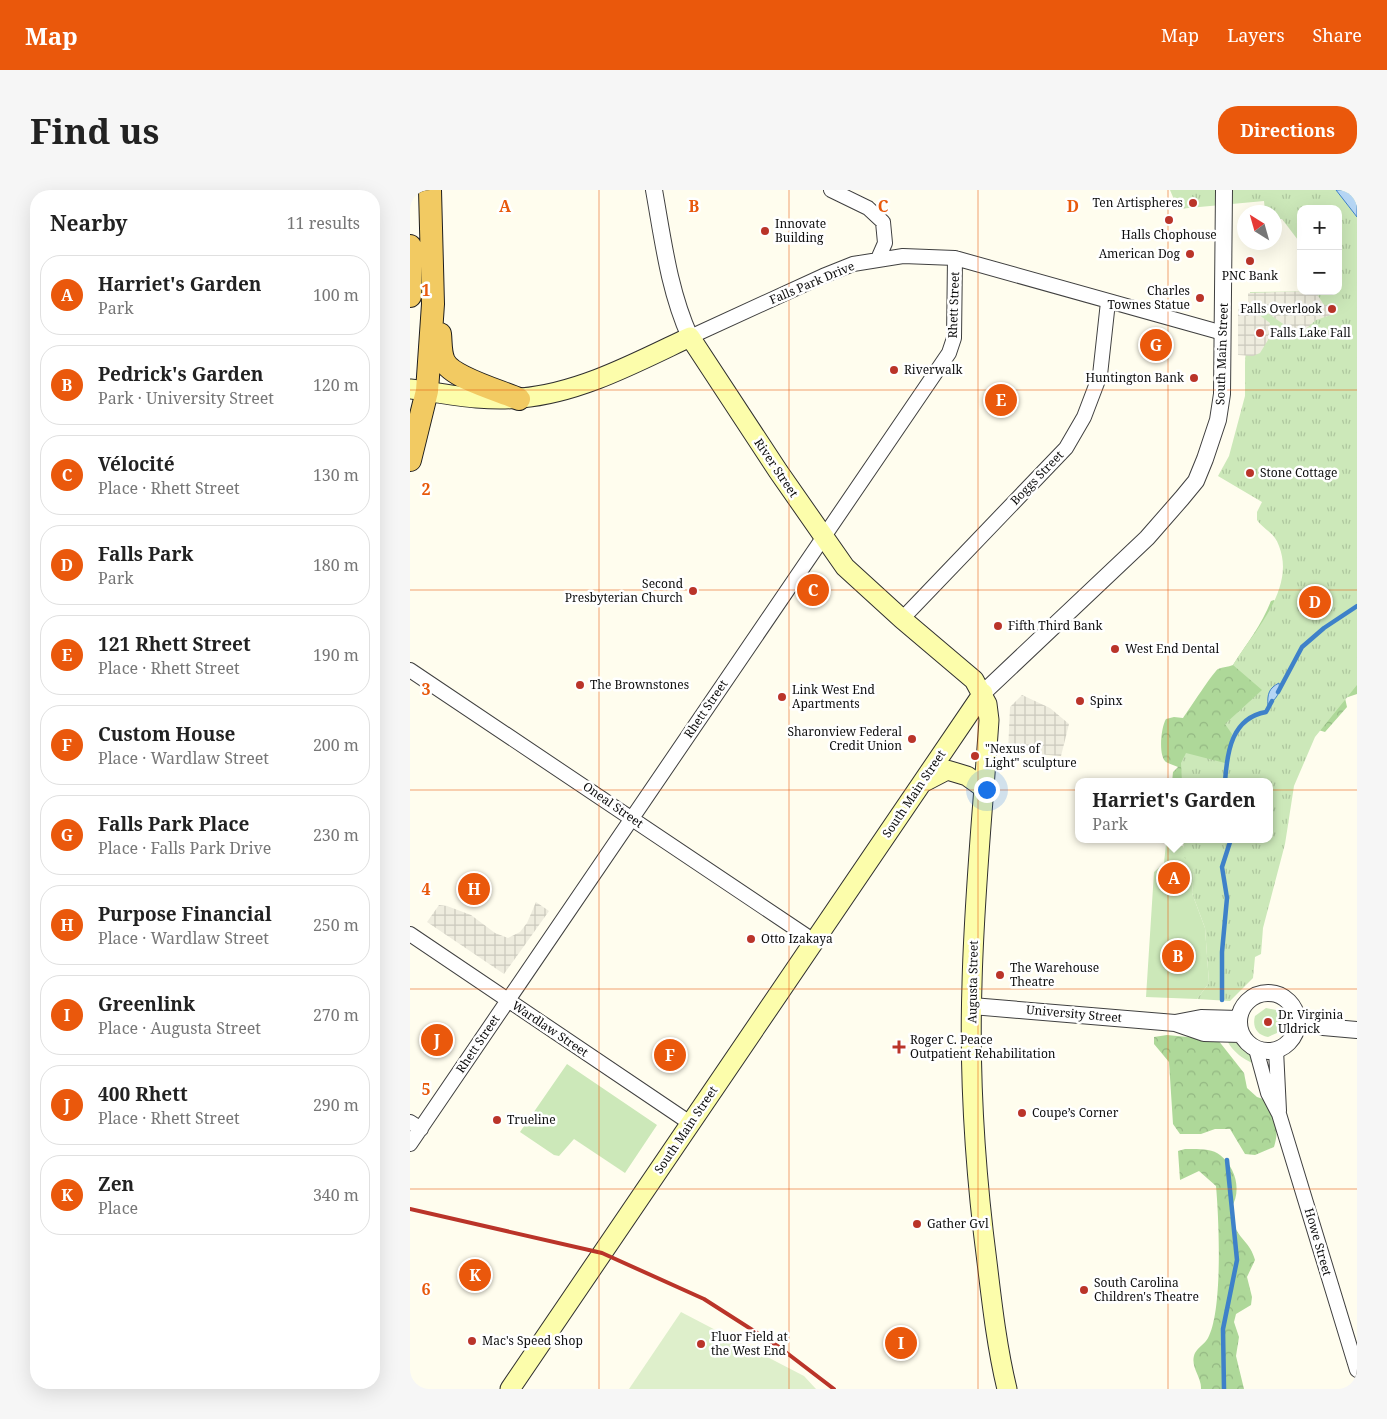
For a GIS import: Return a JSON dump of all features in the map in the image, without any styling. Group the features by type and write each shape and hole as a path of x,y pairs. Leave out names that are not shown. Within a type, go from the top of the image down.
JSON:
{"highway":[{"path":"410,460 418,390 433,304 430,190"},
{"path":"410,246 410,296"},
{"path":"433,304 440,332 442,355 445,363 452,371 461,377 519,398"}],"main road":[{"name":"Falls Park Drive","path":"418,390 482,399 519,398 566,389 591,381 690,338"},
{"name":"River Street","path":"690,338 824,539 845,567 902,620 974,680 983,693"},
{"name":"South Main Street","path":"510,1389 983,693"},
{"name":"Augusta Street","path":"983,693 988,704 989,720 974,916 972,1006 973,1108 979,1200 989,1289 1008,1389"},
{"path":"920,784 947,770 967,776 985,789"}],"street":[{"name":"River Street","path":"654,190 679,314 690,338"},
{"path":"831,190 868,208 879,216 886,232 885,243 878,258"},
{"name":"South Main Street","path":"983,693 1147,538 1196,481 1218,420 1222,394 1224,190"},
{"name":"Falls Park Drive","path":"690,338 823,276 854,264 878,258 923,256 955,258 1223,333"},
{"name":"Rhett Street","path":"410,1144 415,1125 508,1001 949,353 954,338 955,258"},
{"name":"Boggs Street","path":"902,620 1066,448 1084,417 1100,375 1108,302"},
{"name":"Oneal Street","path":"410,670 571,776 814,941"},
{"name":"Wardlaw Street","path":"410,934 690,1123"},
{"path":"1292,1040 1297,1028 1298,1019 1294,1006 1288,1000 1271,993 1258,994 1249,1000 1242,1009 1240,1027 1256,1048 1266,1051 1276,1050 1292,1040 1323,1027"},
{"name":"University Street","path":"972,1006 1175,1022 1201,1018 1240,1027"},
{"path":"1298,1019 1323,1027 1357,1030"},
{"name":"Howe Street","path":"1256,1048 1268,1093 1279,1114 1357,1370"},
{"name":"Howe Street","path":"1276,1050 1279,1114"}],"green space":[{"path":"1170,190 1357,190 1357,685 1315,737 1294,786 1285,844 1263,928 1261,954 1255,957 1253,978 1230,1001 1197,999 1209,983 1205,928 1192,893 1194,870 1184,857 1183,843 1273,843 1273,778 1182,778 1181,763 1186,753 1225,763 1232,734 1225,724 1262,690 1233,665 1270,609 1282,578 1283,562 1277,541 1257,520 1257,512 1262,502 1218,476 1229,456 1245,396 1245,362 1250,292 1297,291 1297,295 1342,295 1342,205 1297,205 1297,239 1282,219 1282,205 1264,205 1264,201 1178,209"},
{"path":"1274,600 1357,683 1357,694 1345,698 1347,707 1325,732 1315,729 1272,778 1172,778 1173,772 1178,767 1163,759 1161,748 1166,719 1174,717 1183,718 1216,671 1233,665 1258,626 1271,601"},
{"path":"1166,844 1183,846 1194,870 1192,893 1205,928 1209,983 1197,999 1146,997 1154,872 1164,863"},
{"path":"1266,1008 1276,1010 1282,1020 1277,1033 1268,1037 1258,1032 1254,1024 1255,1016"},
{"path":"1167,1035 1218,1040 1244,1073 1247,1088 1257,1097 1266,1100 1276,1123 1277,1134 1274,1147 1255,1155 1245,1154 1230,1129 1215,1129 1201,1134 1180,1134 1173,1124 1169,1062 1154,1044 1154,1037"},
{"path":"1227,1039 1246,1047 1257,1064 1239,1055 1228,1043"},
{"path":"567,1064 657,1125 625,1173 574,1139 559,1156 554,1155 520,1132"},
{"path":"1204,1149 1217,1153 1226,1160 1236,1180 1236,1194 1231,1208 1233,1221 1236,1230 1250,1249 1255,1260 1247,1277 1252,1297 1251,1305 1236,1314 1234,1322 1239,1337 1236,1356 1244,1389 1201,1389 1195,1367 1195,1353 1208,1338 1216,1308 1219,1264 1218,1220 1216,1186 1199,1171 1180,1180 1178,1151"},
{"name":"Fluor Field at the West End","path":"681,1312 804,1376 816,1389 629,1389"}],"shaded area":[{"path":"1297,292 1297,295 1318,295 1324,305 1335,306 1337,313 1316,320 1299,335 1263,310 1248,305 1248,293"},
{"path":"1238,309 1254,311 1270,323 1268,340 1260,353 1253,356 1238,355"},
{"path":"1022,695 1050,708 1069,724 1061,756 1008,752 1010,707"},
{"path":"536,902 549,911 504,974 427,922 439,905 447,906 471,915 495,933 508,938 520,932 527,923"}],"water":[{"path":"1336,190 1357,190 1357,217"},
{"path":"1279,683 1279,693 1268,706 1269,692"}],"waterway":[{"path":"1278,692 1302,647 1324,628 1357,606"},
{"path":"1225,778 1230,748 1239,729 1255,715 1266,712 1272,701"},
{"path":"1222,1000 1222,952 1227,898 1222,867 1230,843"},
{"path":"1224,1389 1223,1329 1237,1260 1227,1160"}],"railway":[{"path":"410,1209 602,1253 704,1299 779,1347 834,1389"}],"place":[{"name":"Ten Artispheres","path":"1193,203"},
{"name":"Halls Chophouse","path":"1169,220"},
{"name":"Innovate Building","path":"765,231"},
{"name":"American Dog","path":"1190,254"},
{"name":"PNC Bank","path":"1250,261"},
{"name":"Charles Townes Statue","path":"1200,298"},
{"name":"Falls Overlook","path":"1332,309"},
{"name":"Falls Lake Fall","path":"1260,333"},
{"name":"Falls Park Place","path":"1156,345"},
{"name":"Riverwalk","path":"894,370"},
{"name":"Huntington Bank","path":"1194,378"},
{"name":"121 Rhett Street","path":"1001,400"},
{"name":"Stone Cottage","path":"1250,473"},
{"name":"Vélocité","path":"813,590"},
{"name":"Second Presbyterian Church","path":"693,591"},
{"name":"Falls Park","path":"1315,602"},
{"name":"Fifth Third Bank","path":"998,626"},
{"name":"West End Dental","path":"1115,649"},
{"name":"The Brownstones","path":"580,685"},
{"name":"Link West End Apartments","path":"782,697"},
{"name":"Spinx","path":"1080,701"},
{"name":"Sharonview Federal Credit Union","path":"912,739"},
{"name":"\"Nexus of Light\" sculpture","path":"975,756"},
{"name":"Harriet's Garden","path":"1174,878"},
{"name":"Purpose Financial","path":"474,889"},
{"name":"Otto Izakaya","path":"751,939"},
{"name":"Pedrick's Garden","path":"1178,956"},
{"name":"The Warehouse Theatre","path":"1000,975"},
{"name":"Dr. Virginia Uldrick","path":"1268,1022"},
{"name":"400 Rhett","path":"437,1040"},
{"name":"Roger C. Peace Outpatient Rehabilitation","path":"899,1047"},
{"name":"Custom House","path":"670,1055"},
{"name":"Coupe’s Corner","path":"1022,1113"},
{"name":"Trueline","path":"497,1120"},
{"name":"Gather Gvl","path":"917,1224"},
{"name":"Zen","path":"475,1275"},
{"name":"South Carolina Children's Theatre","path":"1084,1290"},
{"name":"Mac's Speed Shop","path":"472,1341"},
{"name":"Greenlink","path":"901,1343"},
{"name":"Fluor Field at the West End","path":"701,1344"}]}
